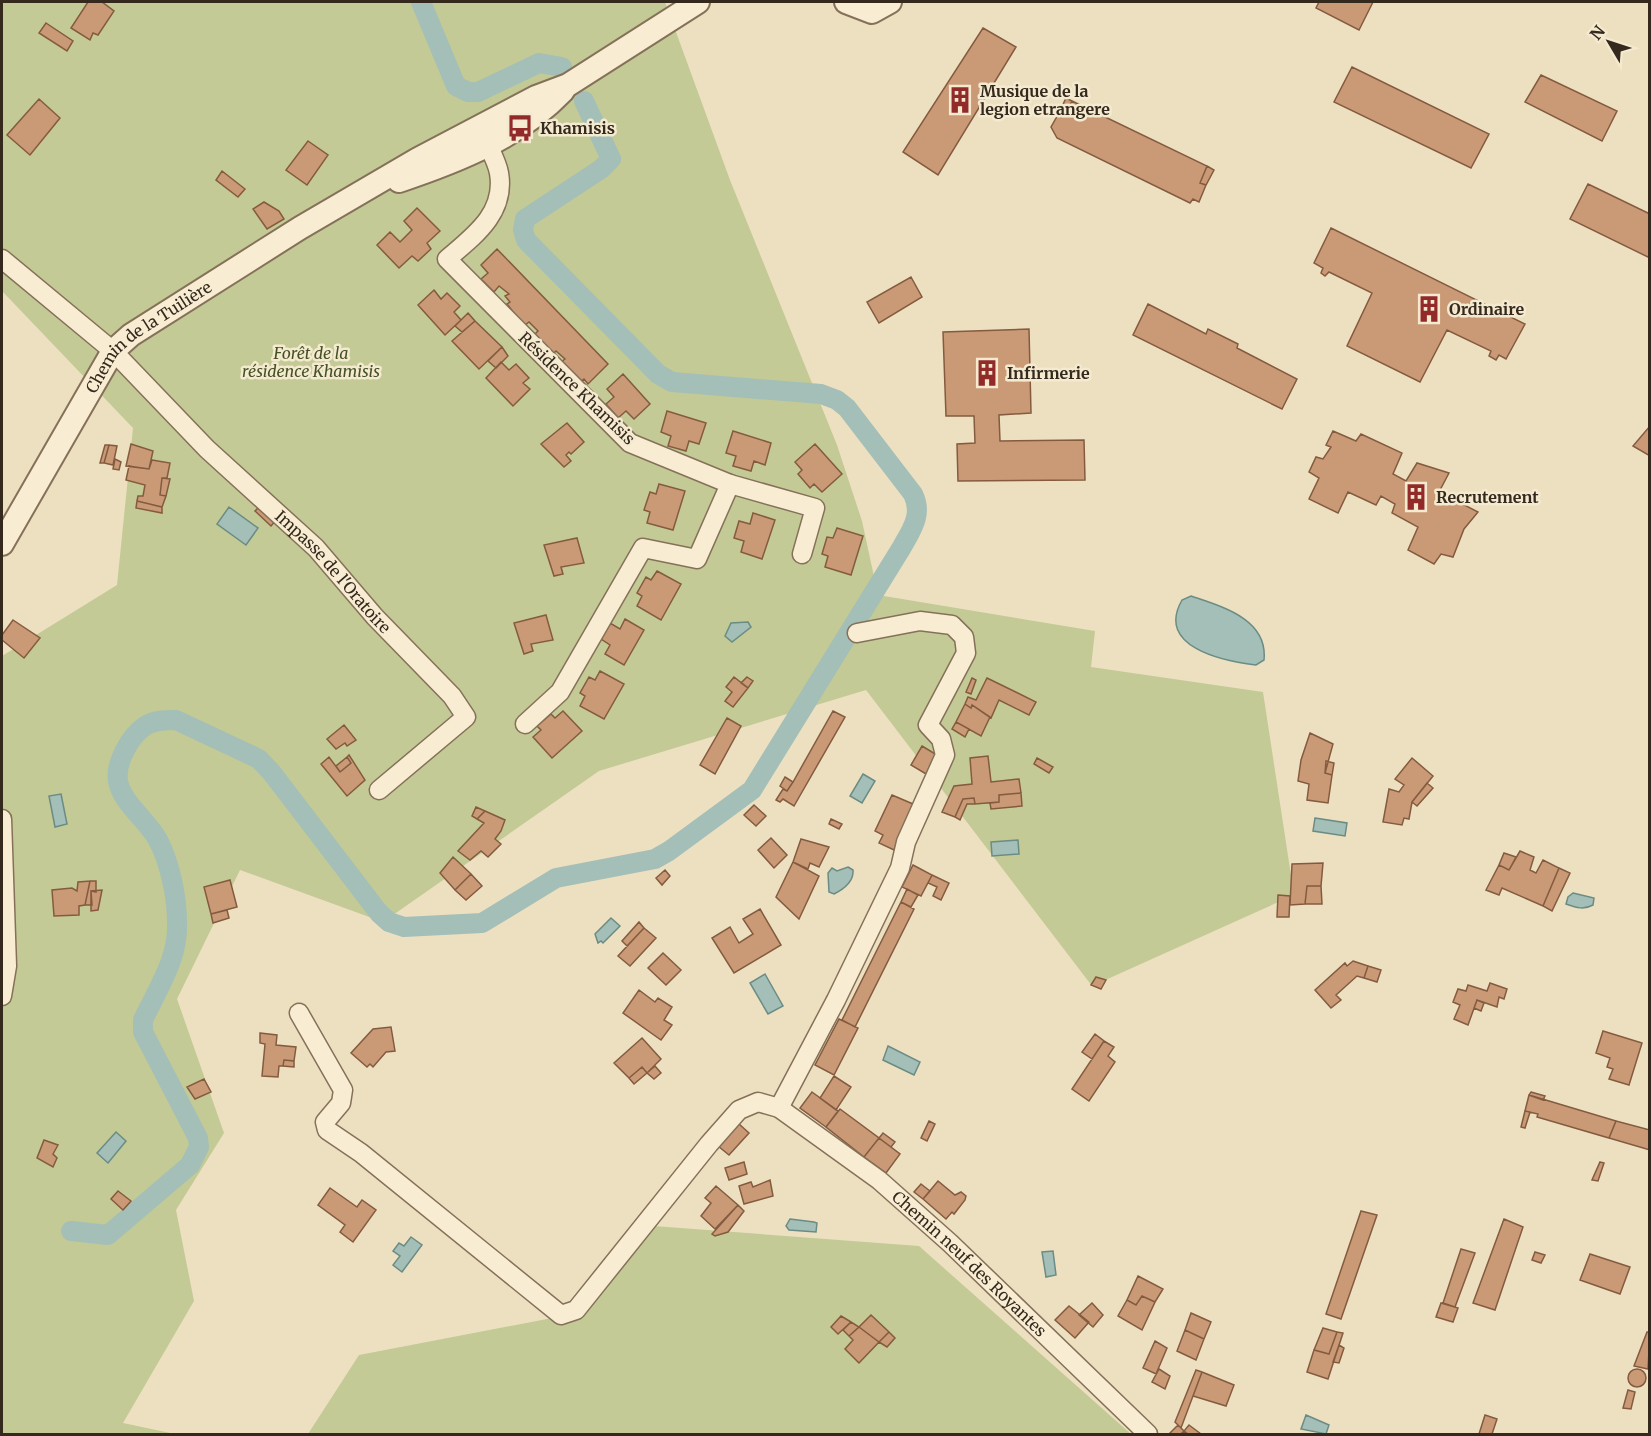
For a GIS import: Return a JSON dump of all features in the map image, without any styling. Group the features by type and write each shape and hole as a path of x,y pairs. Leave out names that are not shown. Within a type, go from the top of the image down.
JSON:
{"street":[{"path":"481,137 525,125 568,85 698,2"},
{"path":"846,2 872,12 890,2"},
{"path":"481,137 526,102 568,85"},
{"name":"Chemin de la Tuilière","path":"2,544 113,351 131,335 300,228 360,193 481,137"},
{"name":"Résidence Khamisis","path":"481,137 499,173 497,200 490,219 447,260 630,444 730,484"},
{"path":"2,259 113,351"},
{"name":"Impasse de l'Oratoire","path":"113,351 207,449 316,549 375,617 452,696 466,717 379,790"},
{"path":"525,724 560,692 643,548 697,559 730,484 815,508 802,554"},
{"path":"299,1013 343,1090 341,1103 325,1122 327,1130 361,1153 561,1315 576,1310 739,1110 758,1102 779,1108 836,1000 900,868 906,842 945,755 941,739 928,724 966,653 964,637 952,625 920,621 857,633"},
{"path":"2,819 7,966 2,996"},
{"name":"Chemin neuf des Royantes","path":"779,1108 879,1180 942,1235 1148,1434"}],"green space":[{"name":"Forêt de la résidence Khamisis","path":"2,2 665,2 730,180 837,445 862,521 878,595 1095,631 1091,667 1263,692 1294,895 1092,986 866,690 599,771 383,922 240,870 177,999 224,1133 176,1210 194,1301 123,1423 175,1434 2,1434 2,656 117,585 133,428 2,291"},
{"path":"654,1226 919,1246 1131,1434 308,1434 359,1355 573,1314"}],"water":[{"path":"229,507 258,528 246,545 217,524"},
{"path":"1191,596 1229,610 1251,625 1259,634 1264,660 1256,665 1227,660 1196,649 1185,640 1178,629 1176,616 1182,600"},
{"path":"748,622 751,627 732,642 725,636 731,623"},
{"path":"863,774 875,781 862,803 850,796"},
{"path":"61,794 67,824 55,827 49,796"},
{"path":"1315,818 1347,823 1345,836 1313,831"},
{"path":"1018,840 1019,854 992,856 991,842"},
{"path":"848,867 853,870 850,882 834,894 829,892 828,873 832,868 837,871"},
{"path":"1573,893 1594,898 1593,905 1580,908 1566,904 1568,897"},
{"path":"611,918 620,926 603,943 601,941 598,943 595,934"},
{"path":"765,974 783,1006 768,1014 750,983"},
{"path":"888,1046 920,1062 914,1075 883,1060"},
{"path":"116,1132 126,1141 108,1163 97,1153"},
{"path":"790,1219 817,1223 816,1232 789,1230 786,1226"},
{"path":"411,1237 422,1245 402,1272 393,1265 400,1256 393,1251 399,1243 404,1246"},
{"path":"1053,1251 1056,1275 1046,1277 1042,1252"},
{"path":"1306,1415 1329,1425 1326,1434 1301,1429"}],"building":[{"path":"88,2 102,2 114,11 98,35 93,33 90,40 71,28"},
{"path":"1319,2 1373,2 1359,30 1316,8"},
{"path":"46,23 73,41 67,51 39,33"},
{"name":"Musique de la legion etrangere","path":"983,28 1016,47 938,175 903,152"},
{"path":"1352,67 1489,134 1471,168 1334,102"},
{"path":"1541,75 1617,111 1602,141 1525,102"},
{"path":"1066,98 1072,101 1065,115 1059,113"},
{"path":"39,99 60,118 30,155 7,135"},
{"path":"1072,101 1207,166 1200,183 1206,185 1199,202 1193,199 1190,203 1057,138 1051,127 1059,113 1065,115"},
{"path":"308,141 328,155 307,185 286,170"},
{"path":"1207,166 1214,170 1206,185 1200,183"},
{"path":"222,171 245,189 238,197 216,180"},
{"path":"1588,184 1650,214 1650,258 1570,219"},
{"path":"264,202 279,211 284,219 267,229 253,209"},
{"path":"417,208 440,231 427,243 431,249 418,261 412,256 399,268 377,245 390,232 400,242 412,230 404,221"},
{"name":"Ordinaire","path":"1331,228 1525,324 1506,359 1499,355 1496,360 1489,356 1491,351 1447,330 1420,382 1347,346 1372,293 1329,272 1325,276 1321,273 1323,268 1314,263"},
{"path":"497,249 608,364 588,384 584,379 579,383 561,362 565,359 556,351 553,354 535,334 538,331 529,322 524,326 507,304 510,302 505,296 509,294 499,286 494,292 481,279 488,273 481,265"},
{"path":"911,277 922,297 879,323 867,302"},
{"path":"434,290 441,299 447,293 460,306 454,312 461,320 445,335 418,305"},
{"path":"1148,304 1206,334 1208,329 1238,344 1237,348 1297,379 1282,409 1133,335"},
{"path":"468,313 475,321 462,332 455,326"},
{"path":"475,321 502,347 479,369 452,341"},
{"name":"Infirmerie","path":"1029,329 1031,413 999,415 1000,441 1084,440 1085,480 958,481 957,444 975,443 974,416 946,416 943,332"},
{"path":"502,347 508,356 496,368 488,361"},
{"path":"501,362 509,370 516,364 529,378 523,383 530,389 513,406 486,378"},
{"path":"623,374 650,404 634,419 626,411 618,418 606,404 614,397 607,389"},
{"path":"667,411 706,423 699,444 689,441 686,451 668,446 671,436 661,432"},
{"path":"567,423 584,442 571,454 569,452 566,455 571,461 564,467 541,444"},
{"path":"1650,426 1650,456 1633,446"},
{"path":"733,431 771,443 765,465 754,461 751,471 733,466 736,456 726,453"},
{"name":"Recrutement","path":"1333,431 1356,441 1361,434 1402,453 1393,474 1406,481 1417,463 1449,473 1439,492 1478,512 1464,529 1453,557 1441,554 1434,564 1408,550 1418,527 1392,513 1395,504 1381,496 1376,505 1348,492 1338,513 1309,499 1319,478 1309,472 1316,457 1323,459 1331,447 1326,445"},
{"path":"131,444 153,451 149,469 126,466"},
{"path":"815,444 842,474 822,492 814,484 810,488 798,474 802,470 795,462"},
{"path":"105,445 109,445 104,463 100,463"},
{"path":"109,445 117,446 113,465 104,463"},
{"path":"115,459 121,462 119,470 113,469"},
{"path":"152,460 170,463 167,478 162,478 160,495 166,496 162,507 137,501 138,496 143,496 145,485 126,480 129,466 149,469"},
{"path":"162,478 170,479 166,496 160,495"},
{"path":"659,484 685,491 673,530 647,523 650,512 644,510 650,492 656,494"},
{"path":"137,501 162,507 162,513 136,508"},
{"path":"261,505 277,519 271,526 255,511"},
{"path":"753,513 775,520 762,559 741,552 744,541 734,538 739,521 750,524"},
{"path":"837,528 863,536 851,575 825,567 828,556 822,554 827,537 833,538"},
{"path":"577,538 584,563 561,567 563,574 554,576 544,545"},
{"path":"657,571 681,584 661,620 637,606 642,596 637,593 646,577 651,580"},
{"path":"546,615 553,640 531,644 533,651 524,654 514,623"},
{"path":"625,619 644,630 624,665 605,654 610,645 601,639 610,623 620,629"},
{"path":"13,620 40,638 24,658 2,640 2,635"},
{"path":"600,671 624,684 604,719 580,706 585,696 580,693 589,677 595,680"},
{"path":"734,677 748,688 733,707 725,701 732,692 726,687"},
{"path":"747,677 753,681 748,688 741,683"},
{"path":"972,678 976,680 971,694 966,692"},
{"path":"987,678 1036,702 1029,715 999,700 991,718 972,705 971,708 965,704 968,697 976,700"},
{"path":"965,704 971,708 972,705 990,717 981,736 956,722"},
{"path":"563,711 582,731 552,758 533,737 541,730 537,726 551,714 555,718"},
{"path":"833,711 845,717 794,806 783,799 780,802 776,800 783,789 787,791 793,782"},
{"path":"727,718 741,726 715,774 700,765"},
{"path":"956,722 969,729 965,737 952,729"},
{"path":"344,725 356,740 336,749 327,739"},
{"path":"1310,733 1333,744 1325,773 1332,775 1328,803 1307,800 1309,784 1298,781 1301,760"},
{"path":"922,746 937,755 926,774 911,765"},
{"path":"349,755 365,780 347,796 321,764 329,757 340,772 351,763 347,757"},
{"path":"988,756 991,782 1019,779 1021,793 999,795 999,802 975,804 974,798 963,799 955,817 942,812 954,786 972,784 970,758"},
{"path":"347,757 351,763 340,772 336,766"},
{"path":"1037,758 1053,767 1049,773 1034,764"},
{"path":"1412,758 1433,776 1412,802 1409,819 1404,818 1402,825 1383,822 1389,789 1399,792 1404,785 1395,779"},
{"path":"1326,761 1334,763 1332,775 1325,773"},
{"path":"785,777 793,782 787,791 780,786"},
{"path":"1427,783 1433,788 1417,806 1412,802"},
{"path":"1021,793 1022,806 991,809 990,803 999,802 999,795"},
{"path":"892,795 913,804 894,850 879,843 883,835 875,831"},
{"path":"974,798 975,804 967,804 960,820 955,817 963,799"},
{"path":"754,805 766,816 756,826 744,815"},
{"path":"476,807 485,811 477,819 472,816"},
{"path":"485,811 505,820 495,839 501,844 488,857 481,851 470,860 458,851 484,823 477,819"},
{"path":"831,819 842,824 839,829 829,824"},
{"path":"771,838 787,855 774,868 758,850"},
{"path":"801,839 829,847 819,867 810,863 808,869 793,862"},
{"path":"1520,851 1534,857 1530,870 1536,873 1543,860 1559,868 1543,906 1502,888 1499,895 1486,890 1499,865 1509,870"},
{"path":"1504,853 1516,857 1509,870 1499,865"},
{"path":"453,857 471,874 455,890 440,873"},
{"path":"793,862 819,876 799,919 776,897"},
{"path":"1323,863 1321,886 1307,886 1305,904 1290,905 1292,864"},
{"path":"913,865 932,875 921,896 902,887"},
{"path":"1559,868 1570,873 1552,911 1543,906"},
{"path":"665,870 670,876 662,885 656,878"},
{"path":"471,874 482,886 466,900 455,890"},
{"path":"932,875 949,883 941,900 933,896 937,887 928,883"},
{"path":"230,880 237,907 211,914 204,887"},
{"path":"90,881 85,905 79,906 79,915 54,916 52,890 72,888 77,891 78,882"},
{"path":"90,881 96,881 96,892 91,891 92,905 85,905"},
{"path":"1307,886 1321,886 1322,904 1305,904"},
{"path":"907,889 918,895 911,907 901,902"},
{"path":"102,890 98,910 91,911 91,891"},
{"path":"1278,895 1290,896 1289,917 1277,917"},
{"path":"901,902 914,909 855,1027 842,1020"},
{"path":"760,909 781,945 734,973 712,938 730,927 739,943 753,934 743,919"},
{"path":"227,910 229,918 213,923 211,914"},
{"path":"639,922 644,928 627,946 622,941"},
{"path":"644,928 656,938 630,966 618,956"},
{"path":"663,953 681,970 666,985 648,968"},
{"path":"1353,961 1368,966 1364,978 1357,976 1336,995 1341,1000 1331,1008 1315,990 1345,963 1347,966"},
{"path":"1368,966 1381,970 1377,982 1364,978"},
{"path":"1096,977 1106,980 1101,989 1091,985"},
{"path":"1490,983 1507,989 1504,999 1499,997 1497,1007 1477,1000 1468,1025 1454,1019 1460,1005 1453,1002 1458,989 1466,991 1468,985 1487,991"},
{"path":"639,990 655,1002 658,998 672,1007 664,1020 672,1025 661,1040 623,1013"},
{"path":"1477,1000 1484,1003 1481,1011 1474,1008"},
{"path":"839,1019 858,1028 834,1075 815,1065"},
{"path":"391,1027 395,1051 386,1052 373,1067 370,1064 367,1067 351,1053 373,1029"},
{"path":"1603,1031 1642,1043 1629,1085 1609,1079 1613,1069 1607,1067 1610,1058 1596,1053"},
{"path":"260,1033 277,1035 276,1045 296,1047 294,1061 284,1060 283,1066 279,1066 278,1077 262,1076 265,1044 260,1043"},
{"path":"1095,1034 1104,1041 1092,1059 1082,1052"},
{"path":"642,1038 661,1059 647,1073 642,1067 629,1078 614,1063"},
{"path":"1104,1041 1114,1047 1108,1056 1115,1062 1089,1101 1072,1089"},
{"path":"284,1060 294,1061 294,1067 283,1066"},
{"path":"655,1066 661,1073 654,1079 647,1073"},
{"path":"642,1067 647,1073 634,1084 629,1078"},
{"path":"834,1076 851,1087 836,1110 820,1098"},
{"path":"204,1079 211,1092 195,1099 187,1087"},
{"path":"812,1092 838,1111 826,1127 800,1108"},
{"path":"1531,1092 1545,1096 1543,1100 1529,1095"},
{"path":"1529,1095 1616,1121 1609,1138 1537,1117 1538,1114 1525,1111"},
{"path":"840,1109 879,1138 864,1157 826,1127"},
{"path":"1525,1111 1530,1112 1525,1128 1521,1127"},
{"path":"929,1121 935,1124 927,1141 921,1138"},
{"path":"1616,1121 1650,1130 1650,1150 1609,1138"},
{"path":"738,1123 749,1133 729,1155 718,1146"},
{"path":"883,1133 895,1142 891,1147 879,1138"},
{"path":"879,1138 900,1154 886,1173 864,1157"},
{"path":"44,1140 58,1145 53,1154 57,1158 53,1167 37,1158"},
{"path":"744,1162 747,1174 729,1180 725,1168"},
{"path":"1600,1162 1604,1163 1598,1181 1592,1180"},
{"path":"770,1180 773,1196 744,1204 739,1186 751,1182 753,1187"},
{"path":"938,1181 955,1195 961,1192 966,1196 954,1214 952,1212 946,1219 923,1199"},
{"path":"921,1184 930,1191 923,1199 914,1192"},
{"path":"716,1186 738,1205 715,1229 701,1216 711,1203 705,1198"},
{"path":"330,1188 357,1207 362,1200 376,1210 353,1242 340,1232 345,1225 318,1205"},
{"path":"118,1191 131,1201 123,1210 111,1199"},
{"path":"738,1205 744,1211 728,1232 715,1236 712,1234"},
{"path":"1361,1211 1377,1215 1341,1319 1326,1314"},
{"path":"1504,1219 1523,1227 1495,1310 1473,1303"},
{"path":"1461,1249 1475,1253 1455,1307 1443,1303"},
{"path":"1535,1252 1545,1255 1541,1263 1532,1260"},
{"path":"1590,1254 1630,1267 1620,1294 1580,1280"},
{"path":"1138,1276 1163,1289 1155,1302 1142,1296 1136,1305 1127,1300"},
{"path":"1142,1296 1155,1302 1142,1330 1118,1316 1127,1300 1136,1305"},
{"path":"1092,1303 1103,1315 1093,1327 1079,1315"},
{"path":"1441,1303 1458,1308 1453,1322 1436,1317"},
{"path":"1069,1306 1089,1322 1075,1338 1055,1320"},
{"path":"1191,1313 1211,1322 1204,1339 1185,1330"},
{"path":"871,1315 889,1332 879,1342 859,1327"},
{"path":"841,1316 851,1322 838,1334 831,1327"},
{"path":"851,1322 859,1327 849,1336 843,1330"},
{"path":"859,1327 879,1342 859,1363 845,1349 853,1340 849,1336"},
{"path":"1323,1328 1337,1332 1329,1354 1314,1350"},
{"path":"1185,1330 1204,1339 1196,1360 1177,1351"},
{"path":"889,1332 895,1338 887,1347 879,1342"},
{"path":"1337,1332 1343,1333 1328,1379 1307,1372 1314,1350 1329,1354"},
{"path":"1647,1332 1650,1332 1648,1369 1634,1366"},
{"path":"1155,1341 1167,1348 1156,1374 1143,1368"},
{"path":"1339,1345 1344,1348 1339,1363 1333,1362"},
{"path":"1159,1369 1170,1376 1165,1389 1152,1382"},
{"path":"1637,1369 1643,1372 1646,1378 1643,1384 1637,1387 1631,1384 1628,1378 1631,1372"},
{"path":"1196,1370 1202,1372 1181,1428 1175,1422"},
{"path":"1202,1372 1234,1385 1226,1406 1193,1396"},
{"path":"1628,1390 1635,1392 1631,1409 1623,1408"},
{"path":"1485,1415 1497,1419 1492,1434 1479,1434"},
{"path":"1178,1425 1184,1431 1181,1434 1169,1434"},
{"path":"1189,1425 1201,1434 1188,1434 1184,1431"}],"waterway":[{"path":"421,2 456,86 468,92 478,92 539,63 562,67"},
{"path":"71,1231 108,1235 190,1165 199,1147 198,1138 143,1032 143,1020 161,984 175,948 177,922 172,881 163,851 155,834 130,805 118,781 121,758 139,730 152,723 176,720 259,759 379,913 389,922 404,927 482,923 556,878 655,859 752,790 913,528 917,515 913,494 847,408 837,400 821,394 672,382 658,374 526,240 523,230 525,219 601,169 611,159 584,101"}],"place":[{"name":"Musique de la legion etrangere","path":"960,100"},
{"name":"Khamisis","path":"520,128"},
{"name":"Ordinaire","path":"1429,309"},
{"name":"Infirmerie","path":"987,373"},
{"name":"Recrutement","path":"1416,497"}]}
